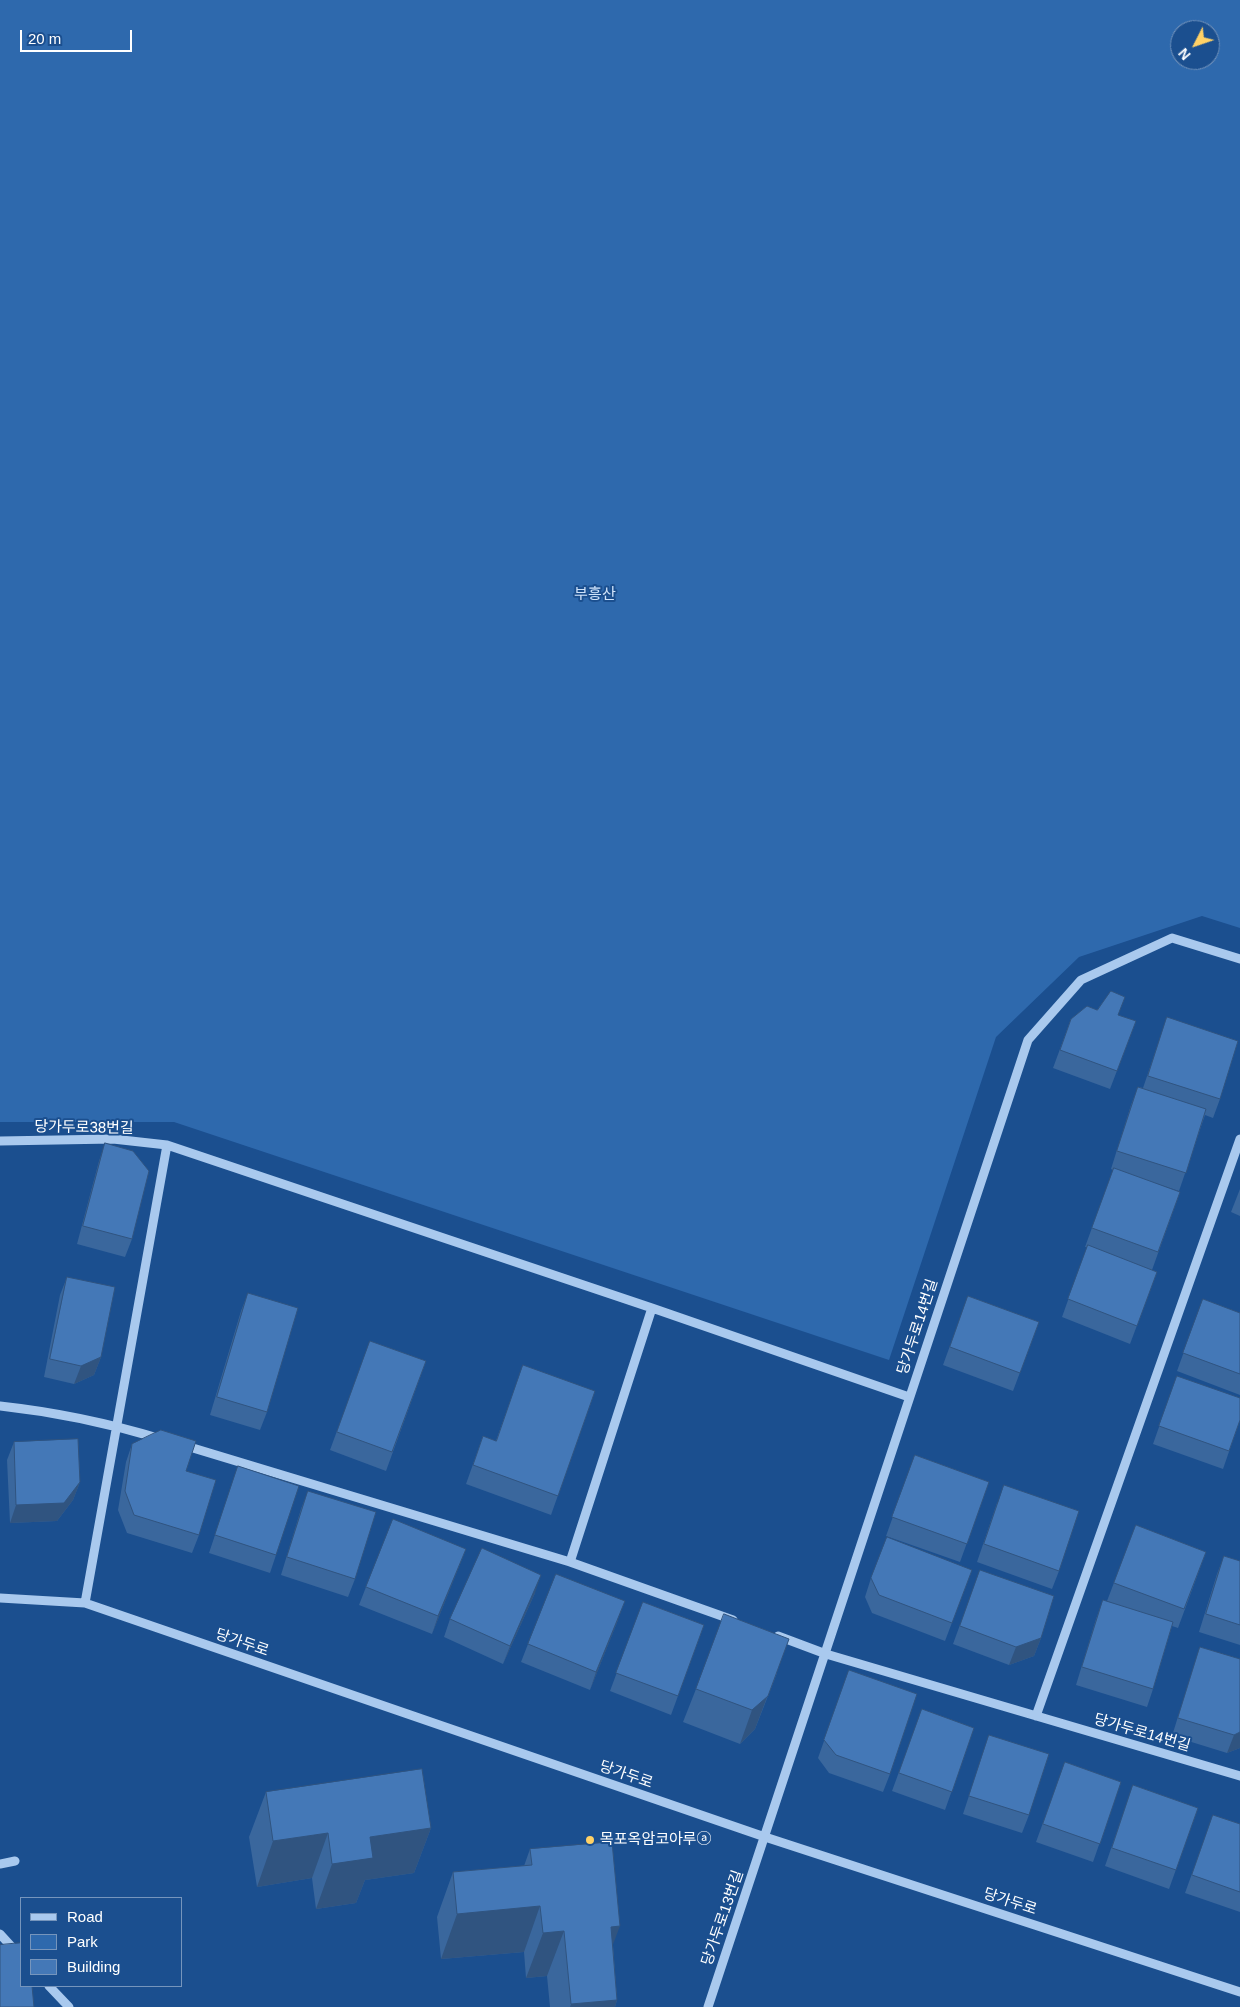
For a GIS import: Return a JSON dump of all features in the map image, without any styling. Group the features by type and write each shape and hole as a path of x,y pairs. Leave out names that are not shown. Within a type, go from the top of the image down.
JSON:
{"street":[{"name":"당가두로14번길","path":"1240,959 1172,938 1081,980 1028,1040 826,1654 1240,1776"},
{"name":"당가두로38번길","path":"0,1141 113,1139 167,1146 652,1308 909,1397"},
{"path":"1036,1716 1240,1139"},
{"path":"85,1603 167,1146"},
{"path":"570,1562 652,1308"},
{"path":"0,1406 55,1412 117,1425 570,1562 744,1624"},
{"name":"당가두로","path":"0,1598 85,1603 765,1837 1240,1992"},
{"path":"771,1634 826,1654"},
{"name":"당가두로13번길","path":"708,2007 826,1654"},
{"path":"0,1864 15,1861"},
{"path":"0,1934 20,1956"},
{"path":"50,1987 69,2007"}],"green space":[{"name":"부흥산","path":"0,0 1240,0 1240,928 1202,916 1079,957 996,1037 889,1360 174,1122 0,1122"}],"building":[{"path":"1111,991 1125,997 1118,1015 1136,1021 1117,1071 1060,1050 1071,1019 1087,1006 1097,1010"},
{"path":"1167,1017 1238,1041 1220,1099 1148,1076"},
{"path":"1138,1087 1206,1109 1186,1173 1117,1151"},
{"path":"105,1143 133,1151 149,1171 132,1239 83,1226"},
{"path":"1114,1168 1180,1192 1158,1252 1092,1228"},
{"path":"1088,1245 1157,1272 1137,1326 1068,1299"},
{"path":"67,1277 115,1287 101,1357 81,1366 50,1359"},
{"path":"248,1293 298,1308 267,1412 217,1397"},
{"path":"968,1296 1039,1322 1020,1373 950,1347"},
{"path":"1203,1299 1240,1313 1240,1374 1183,1353"},
{"path":"370,1341 426,1361 392,1452 337,1432"},
{"path":"523,1365 595,1391 558,1496 473,1465 483,1436 496,1441"},
{"path":"1177,1376 1240,1398 1240,1420 1229,1451 1159,1426"},
{"path":"161,1430 196,1441 186,1471 216,1480 199,1535 134,1515 125,1491 132,1444"},
{"path":"78,1439 80,1482 64,1503 16,1505 14,1442"},
{"path":"915,1455 989,1482 967,1544 892,1517"},
{"path":"238,1466 299,1486 276,1555 215,1535"},
{"path":"1004,1485 1079,1511 1059,1571 984,1544"},
{"path":"308,1491 376,1512 355,1579 287,1557"},
{"path":"393,1519 466,1549 438,1616 366,1587"},
{"path":"1136,1525 1206,1552 1184,1609 1114,1583"},
{"path":"887,1537 972,1570 952,1623 879,1595 871,1578"},
{"path":"482,1548 541,1575 510,1646 450,1619"},
{"path":"1224,1556 1240,1561 1240,1625 1206,1614"},
{"path":"980,1570 1054,1596 1041,1638 1016,1647 960,1626"},
{"path":"556,1574 625,1601 596,1672 528,1644"},
{"path":"1103,1600 1173,1622 1153,1689 1082,1667"},
{"path":"643,1602 704,1625 678,1696 616,1673"},
{"path":"724,1614 789,1639 768,1696 752,1710 696,1689"},
{"path":"1200,1647 1240,1659 1240,1732 1234,1735 1178,1718"},
{"path":"849,1670 917,1694 890,1774 836,1755 824,1740"},
{"path":"922,1709 974,1728 952,1792 899,1773"},
{"path":"989,1735 1049,1754 1029,1815 969,1796"},
{"path":"1065,1762 1121,1782 1100,1844 1043,1824"},
{"path":"422,1769 431,1828 370,1837 373,1858 332,1864 328,1833 273,1841 266,1792"},
{"path":"1133,1785 1198,1808 1176,1870 1112,1848"},
{"path":"1213,1815 1240,1824 1240,1892 1192,1875"},
{"path":"612,1842 620,1926 611,1927 617,2000 571,2004 564,1931 543,1933 540,1906 457,1914 453,1872 532,1865 530,1849"},
{"path":"20,1943 20,1987 32,1987 34,2007 0,2007 0,1945"}],"place":[{"name":"목포옥암코아루ⓐ","path":"590,1840"}]}
